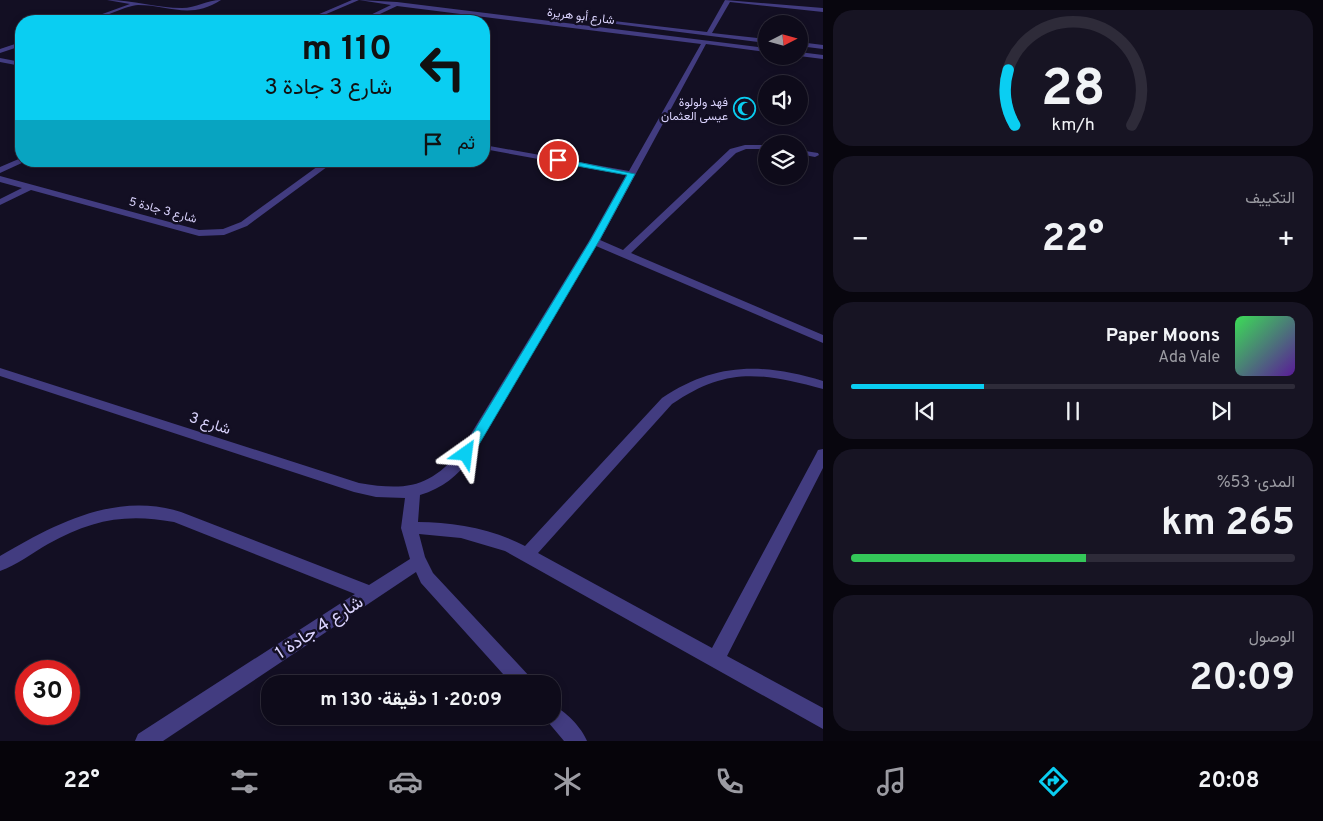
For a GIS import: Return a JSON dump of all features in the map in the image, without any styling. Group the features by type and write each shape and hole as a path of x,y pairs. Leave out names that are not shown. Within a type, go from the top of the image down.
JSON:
{"street":[{"path":"110,0 190,10 218,0"},
{"path":"104,15 147,0"},
{"path":"320,15 356,0"},
{"name":"شارع أبو هريرة","path":"362,0 480,15"},
{"path":"416,0 514,11"},
{"path":"516,675 427,578 418,562 409,528 413,493 446,478 466,454 594,241 728,0 823,10"},
{"path":"374,15 397,4"},
{"name":"شارع أبو هريرة","path":"490,16 706,39 758,40"},
{"name":"شارع أبو هريرة","path":"572,18 758,49"},
{"path":"808,45 823,47"},
{"path":"0,51 15,46"},
{"path":"808,55 823,57"},
{"path":"0,60 15,63"},
{"path":"0,69 15,65"},
{"path":"624,254 733,151 745,147 758,147"},
{"path":"490,148 632,174"},
{"path":"808,154 815,155"},
{"path":"0,170 15,163"},
{"name":"شارع 3 جادة 5","path":"0,179 199,233 224,232 244,224 323,167"},
{"path":"0,202 30,188"},
{"path":"594,241 823,339"},
{"name":"شارع 3","path":"0,372 359,488 377,492 413,493"},
{"path":"526,555 667,401 692,384 708,377 745,372 787,375 823,385"},
{"path":"715,660 823,454"},
{"path":"0,564 60,529 83,520 106,513 155,510 176,516 370,593"},
{"path":"409,528 453,529 482,535 526,555 823,719"},
{"name":"شارع 4 جادة 1","path":"145,741 418,562"},
{"path":"561,724 577,741"}],"place":[{"name":"فهد ولولوة عيسى العثمان","path":"744,109"}],"route":[{"path":"466,454 632,174 558,160"}]}
